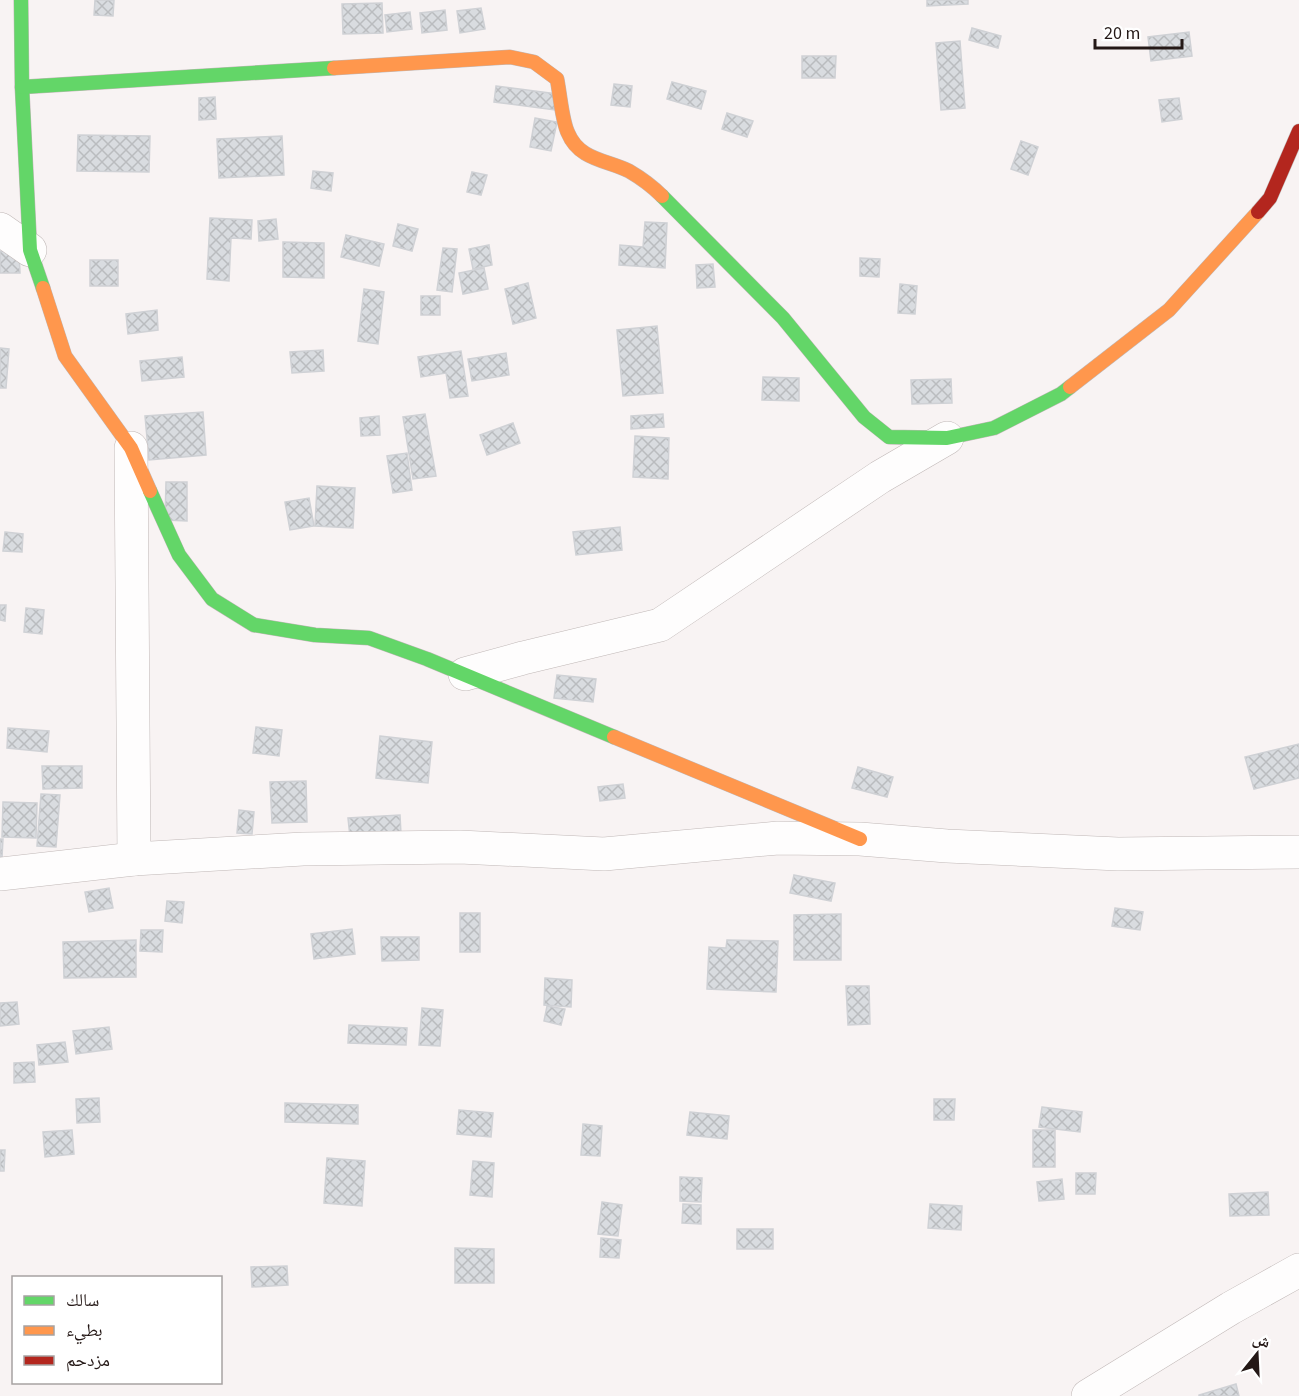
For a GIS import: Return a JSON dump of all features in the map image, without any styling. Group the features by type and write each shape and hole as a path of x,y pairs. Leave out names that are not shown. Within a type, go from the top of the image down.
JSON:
{"street":[{"path":"21,0 22,87 30,250 65,356 131,448 179,555 212,599 254,624 315,635 369,638 465,674 860,839"},
{"path":"22,87 510,57 534,62 557,80 568,134 583,152 601,162 627,170 650,184 783,318 864,417 889,437 947,438 994,428 1061,394 1169,310 1270,198 1299,131"},
{"path":"0,229 30,250"},
{"path":"465,674 660,624 880,477 947,438"},
{"path":"131,448 134,859"},
{"path":"0,874 134,859 303,849 460,847 604,854 778,838 860,839 947,846 1118,854 1299,852"},
{"path":"1088,1396 1231,1308 1299,1270"}],"building":[{"path":"95,0 114,0 113,16 94,15"},
{"path":"927,0 968,0 968,4 927,6"},
{"path":"382,3 383,33 343,34 342,4"},
{"path":"481,8 485,29 460,33 457,11"},
{"path":"445,10 447,30 422,33 420,13"},
{"path":"410,12 412,29 387,32 385,15"},
{"path":"972,28 1001,36 998,48 969,40"},
{"path":"1189,32 1192,56 1151,61 1148,37"},
{"path":"960,41 965,108 941,110 936,43"},
{"path":"802,56 836,56 835,78 802,78"},
{"path":"672,82 706,91 701,109 667,99"},
{"path":"614,84 632,86 630,107 611,105"},
{"path":"496,86 557,94 555,110 494,102"},
{"path":"215,97 216,119 199,120 199,98"},
{"path":"1179,98 1182,119 1162,122 1159,100"},
{"path":"727,113 753,121 747,137 722,129"},
{"path":"535,118 557,122 551,151 530,147"},
{"path":"78,135 150,136 149,172 77,171"},
{"path":"282,136 284,175 219,178 217,139"},
{"path":"1021,141 1038,147 1028,175 1011,169"},
{"path":"313,171 333,173 331,191 311,188"},
{"path":"472,172 487,175 481,195 467,192"},
{"path":"210,218 252,220 251,239 231,238 229,281 207,279"},
{"path":"276,219 278,239 259,241 258,221"},
{"path":"645,222 667,223 665,268 619,265 620,245 643,247"},
{"path":"398,224 418,229 412,251 393,246"},
{"path":"346,235 384,244 379,266 341,257"},
{"path":"283,242 324,243 324,278 283,277"},
{"path":"489,245 492,265 473,269 469,249"},
{"path":"443,248 457,249 452,292 437,290"},
{"path":"0,251 19,252 20,273 0,273"},
{"path":"860,258 880,259 879,277 860,276"},
{"path":"90,260 118,260 118,286 90,286"},
{"path":"713,264 715,287 697,288 696,265"},
{"path":"484,268 488,289 463,294 459,273"},
{"path":"528,283 536,318 513,324 505,289"},
{"path":"900,284 917,286 915,314 898,313"},
{"path":"364,289 384,292 378,344 358,341"},
{"path":"421,296 440,296 440,315 421,315"},
{"path":"157,310 158,330 128,334 126,314"},
{"path":"657,326 663,393 623,396 617,330"},
{"path":"0,348 9,349 6,388 0,388"},
{"path":"323,350 324,371 292,373 290,352"},
{"path":"461,351 468,396 450,398 446,373 421,377 418,357"},
{"path":"506,353 509,375 472,381 468,359"},
{"path":"182,357 184,377 142,381 140,361"},
{"path":"763,377 799,378 799,401 762,400"},
{"path":"951,379 952,403 912,404 911,380"},
{"path":"203,412 206,455 149,460 145,416"},
{"path":"425,414 436,476 413,479 403,417"},
{"path":"663,414 664,427 631,429 631,416"},
{"path":"379,416 380,435 361,436 360,418"},
{"path":"513,423 520,443 487,455 480,435"},
{"path":"635,436 669,438 668,479 633,477"},
{"path":"407,453 412,490 393,493 387,456"},
{"path":"166,482 187,482 187,521 165,520"},
{"path":"317,486 355,488 353,528 315,526"},
{"path":"309,498 314,526 290,530 285,502"},
{"path":"620,527 622,550 576,555 573,532"},
{"path":"5,532 23,534 22,552 3,551"},
{"path":"0,605 6,605 5,621 0,620"},
{"path":"26,608 44,610 42,634 24,632"},
{"path":"557,675 596,679 593,702 554,698"},
{"path":"256,727 282,730 279,756 253,753"},
{"path":"8,728 49,731 47,752 7,748"},
{"path":"380,736 432,742 428,783 376,778"},
{"path":"1299,744 1299,778 1254,789 1245,757"},
{"path":"42,766 82,766 82,788 43,789"},
{"path":"858,767 893,777 887,797 852,788"},
{"path":"306,781 307,822 272,823 270,782"},
{"path":"623,784 625,798 600,801 598,787"},
{"path":"41,794 60,795 56,847 37,846"},
{"path":"3,802 37,803 36,838 2,837"},
{"path":"239,810 254,812 252,834 237,833"},
{"path":"400,815 401,834 350,837 348,818"},
{"path":"0,839 3,839 2,857 0,857"},
{"path":"794,875 835,883 831,901 790,893"},
{"path":"109,888 113,908 89,912 85,892"},
{"path":"167,901 184,902 182,923 165,921"},
{"path":"1115,908 1143,912 1140,930 1112,926"},
{"path":"460,913 480,913 480,952 460,952"},
{"path":"841,914 841,960 794,960 794,915"},
{"path":"352,929 355,954 314,959 311,934"},
{"path":"141,930 163,930 162,952 140,951"},
{"path":"381,937 419,937 419,960 382,961"},
{"path":"136,940 136,977 64,978 63,942"},
{"path":"727,940 778,941 776,992 707,989 709,947 726,948"},
{"path":"545,978 572,980 571,1007 544,1005"},
{"path":"846,986 869,986 870,1024 848,1025"},
{"path":"17,1002 19,1024 0,1026 0,1003"},
{"path":"547,1006 565,1009 561,1025 544,1021"},
{"path":"422,1008 443,1010 440,1046 419,1045"},
{"path":"349,1025 407,1028 406,1045 348,1043"},
{"path":"109,1027 112,1049 76,1054 73,1031"},
{"path":"65,1042 68,1062 39,1065 37,1045"},
{"path":"34,1062 35,1082 14,1083 14,1063"},
{"path":"99,1098 100,1122 77,1123 76,1099"},
{"path":"934,1099 955,1099 954,1120 934,1120"},
{"path":"285,1103 358,1105 358,1124 285,1122"},
{"path":"1042,1107 1082,1112 1080,1132 1039,1127"},
{"path":"459,1110 493,1113 491,1137 457,1134"},
{"path":"690,1112 729,1116 727,1139 687,1135"},
{"path":"583,1124 602,1126 600,1156 581,1155"},
{"path":"72,1130 74,1154 45,1157 43,1132"},
{"path":"1033,1130 1055,1130 1055,1167 1033,1167"},
{"path":"0,1150 5,1150 4,1171 0,1171"},
{"path":"327,1158 365,1161 362,1206 324,1203"},
{"path":"473,1161 494,1163 492,1197 470,1195"},
{"path":"1076,1173 1096,1173 1095,1194 1076,1194"},
{"path":"680,1177 702,1178 701,1202 680,1201"},
{"path":"1062,1179 1064,1199 1039,1201 1037,1182"},
{"path":"1268,1192 1269,1215 1230,1216 1229,1194"},
{"path":"602,1202 622,1205 618,1236 598,1234"},
{"path":"683,1204 701,1205 701,1224 682,1223"},
{"path":"930,1204 962,1206 961,1230 928,1228"},
{"path":"737,1229 773,1229 773,1249 737,1249"},
{"path":"601,1238 621,1240 619,1258 600,1257"},
{"path":"455,1248 494,1249 494,1283 455,1283"},
{"path":"287,1266 288,1285 252,1287 251,1267"},
{"path":"1236,1384 1239,1396 1199,1396 1199,1395"}],"traffic: fast":[{"path":"21,0 22,87 30,250 43,288"},
{"path":"22,87 334,68"},
{"path":"662,196 783,318 864,417 889,437 947,438 994,428 1061,394 1070,387"},
{"path":"150,491 179,555 212,599 254,625 315,635 369,638 427,659 614,737"}],"traffic: slow":[{"path":"334,68 510,57 534,62 557,79 566,128 579,149 594,158 629,171 662,196"},
{"path":"1070,387 1169,310 1258,212"},
{"path":"43,288 65,356 131,448 150,491"},
{"path":"614,737 860,839"}],"traffic: jam":[{"path":"1258,212 1270,198 1299,131"}]}
